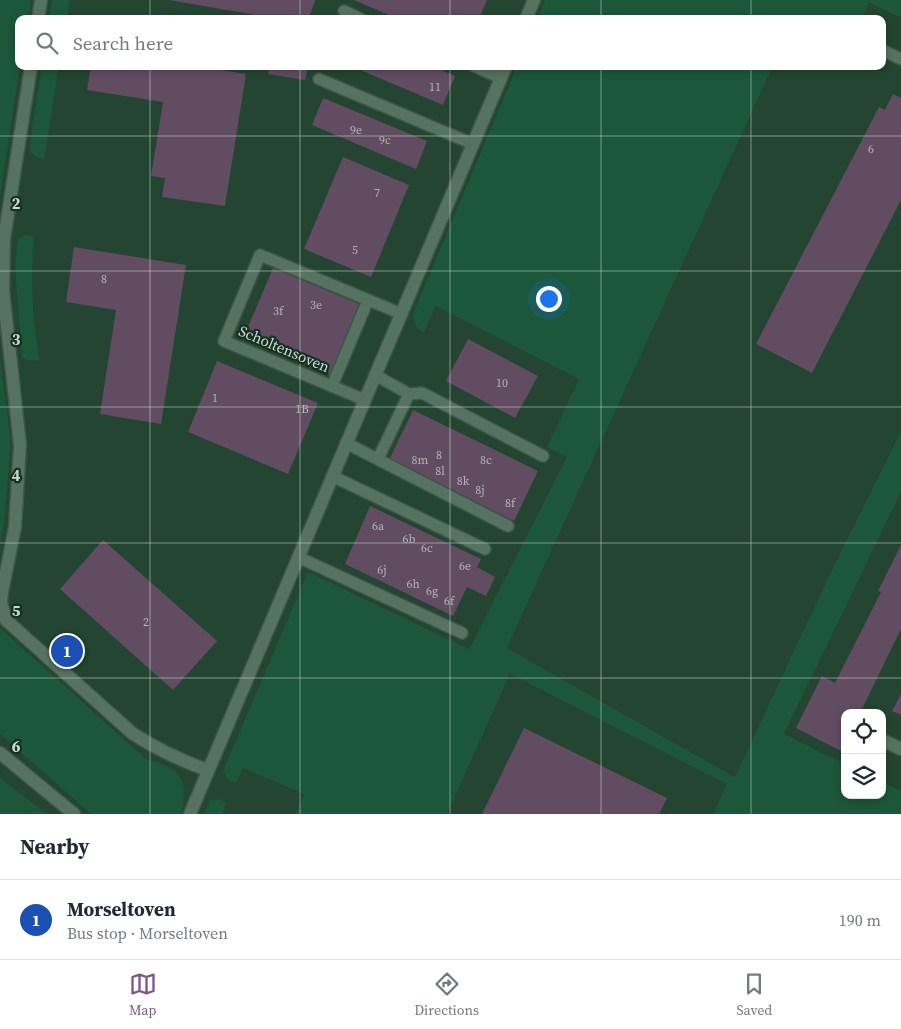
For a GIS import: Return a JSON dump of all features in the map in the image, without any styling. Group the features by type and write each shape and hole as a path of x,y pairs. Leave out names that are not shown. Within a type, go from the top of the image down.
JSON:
{"street":[{"path":"39,15 41,0"},
{"path":"528,15 534,0"},
{"path":"30,70 4,239 3,290 20,445 15,527 2,585 1,603 6,620 132,733 178,759 207,770"},
{"path":"190,814 504,72"},
{"path":"886,742 901,749"},
{"path":"0,752 74,814"}],"lane":[{"path":"344,12 351,15"},
{"path":"886,52 901,59"},
{"path":"319,79 473,144"},
{"name":"Scholtensoven","path":"365,400 224,341 260,255 402,314"},
{"name":"Scholtensoven","path":"332,386 368,300"},
{"path":"375,375 409,394 422,393 543,456"},
{"path":"378,459 409,394"},
{"path":"346,443 508,526"},
{"path":"332,476 485,549"},
{"path":"298,557 462,633"}],"shaded area":[{"path":"0,0 555,0 549,15 15,15 15,70 528,70 616,368 492,646 735,777 507,648 771,70 886,70 886,15 864,15 868,3 901,18 901,814 0,814"},
{"path":"0,0 31,0 29,15 15,15 15,70 19,70 0,196"},
{"path":"52,0 70,0 68,15 50,15"},
{"path":"545,0 901,0 901,18 869,3 864,15 539,15"},
{"path":"41,70 58,70 44,159 36,157 29,150"},
{"path":"515,70 771,70 507,648 735,777 829,576 901,431 901,492 784,734 841,762 841,799 886,799 886,784 901,791 901,814 713,814 727,784 510,674 447,814 296,814 304,794 243,768 236,783 228,780 223,771 308,572 469,649 567,457 547,447 579,379 436,306 424,333 417,327 413,317"},
{"path":"24,235 34,236 32,268 33,311 39,360 30,361 22,357 15,267 18,240"},
{"path":"0,358 11,442 4,524 0,545"},
{"path":"0,628 146,759 166,766 176,772 182,781 184,792 181,814 91,814 0,734"},
{"path":"0,778 47,814 0,814"},
{"path":"217,799 227,802 222,814 204,814 210,801"}],"building":[{"path":"169,0 315,0 310,15 257,15"},
{"path":"354,0 487,0 481,15 389,15"},
{"path":"90,70 220,70 246,74 225,206 162,197 165,178 151,176 163,102 87,90"},
{"path":"269,70 307,70 305,80 268,74"},
{"path":"360,70 441,70 455,76 443,105"},
{"path":"893,94 901,98 901,200 812,373 756,344 879,107 885,110"},
{"path":"323,98 427,141 416,169 312,125"},
{"path":"343,157 409,185 371,277 304,249"},
{"path":"74,247 186,265 161,424 100,414 116,310 66,302"},
{"path":"273,268 359,304 330,375 243,339"},
{"path":"468,339 538,376 515,418 446,381"},
{"path":"217,361 318,403 288,474 188,432"},
{"path":"413,410 538,471 514,521 389,460"},
{"path":"370,506 481,559 477,567 495,577 486,596 467,587 453,616 345,564"},
{"path":"103,540 217,641 173,690 60,589"},
{"path":"901,545 901,629 862,709 841,709 841,751 796,728 822,676 835,683 881,592 878,591"},
{"path":"901,694 901,715 892,711"},
{"path":"524,728 667,798 659,814 482,814"}],"place":[{"name":"Morseltoven","path":"67,651"}]}
